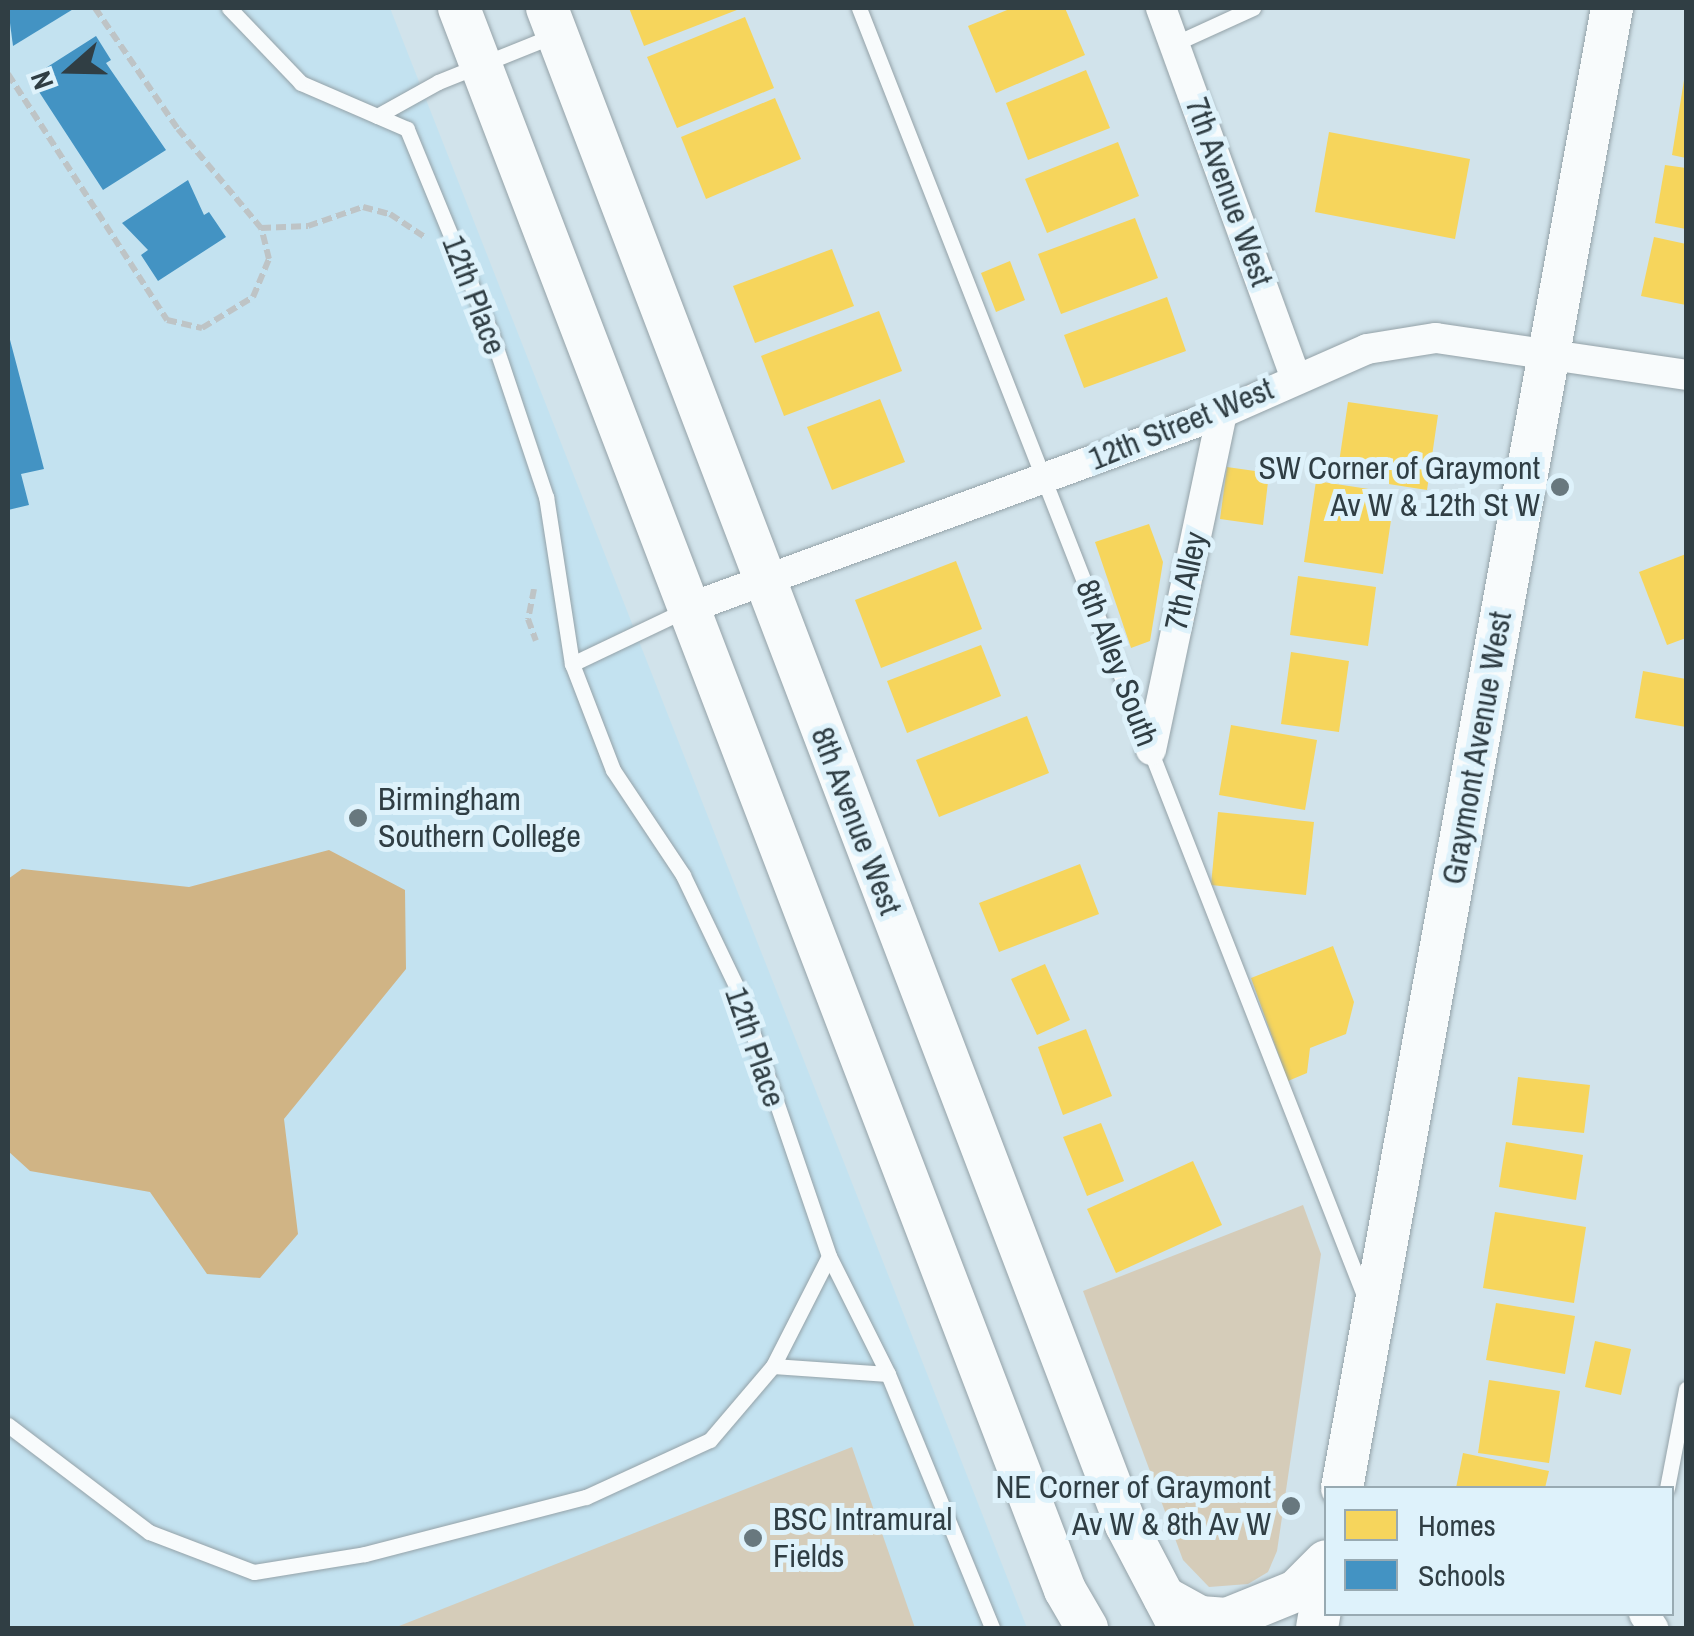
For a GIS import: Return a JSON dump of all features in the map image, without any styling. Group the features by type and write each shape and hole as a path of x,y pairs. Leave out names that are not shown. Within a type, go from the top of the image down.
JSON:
{"main road":[{"path":"459,8 1065,1590 1086,1628"},
{"name":"Graymont Avenue West","path":"1342,1486 1612,8"},
{"name":"8th Avenue West","path":"552,21 1126,1525 1172,1613"},
{"path":"1172,1613 1227,1619 1296,1591 1324,1563"},
{"path":"1317,1628 1324,1588"}],"street":[{"name":"7th Avenue West","path":"1160,8 1296,378"},
{"name":"12th Street West","path":"690,608 1222,412 1368,348 1436,338 1686,375"},
{"name":"7th Alley","path":"1151,750 1222,412"}],"lane":[{"name":"12th Place","path":"229,8 301,84 407,129 491,333 546,497 572,664 613,770 682,875 738,990 828,1256 888,1374 992,1628"},
{"name":"8th Alley South","path":"860,8 1374,1319"},
{"path":"1174,44 1253,8"},
{"path":"377,116 482,66 552,21"},
{"path":"572,664 690,608"},
{"path":"8,1425 149,1532 254,1572 365,1554 586,1497 710,1440 774,1366 828,1256"},
{"path":"774,1366 888,1374"},
{"path":"1667,1486 1686,1390"}],"path":[{"path":"8,74 167,320 202,328 253,297 269,259 261,228 178,129 95,8"},
{"path":"261,228 308,226 363,207 390,214 442,252"},
{"path":"532,568 528,619 536,641"}],"shaded area":[{"name":"Birmingham Southern College","path":"8,8 390,8 1027,1628 8,1628"},
{"path":"329,850 405,890 406,969 284,1119 298,1234 260,1278 207,1274 150,1192 30,1171 8,1151 8,879 22,869 189,887"},
{"path":"1303,1205 1321,1254 1277,1551 1268,1572 1248,1584 1209,1587 1183,1560 1083,1291"},
{"name":"BSC Intramural Fields","path":"852,1447 915,1628 394,1628"}],"building: Homes":[{"path":"629,8 742,8 644,46"},
{"path":"1012,8 1065,8 1085,55 996,93 968,26"},
{"path":"745,17 774,88 677,128 647,57"},
{"path":"1086,70 1110,128 1028,160 1006,103"},
{"path":"1686,80 1686,158 1672,155"},
{"path":"775,98 801,159 706,199 681,137"},
{"path":"1329,132 1470,159 1455,239 1315,212"},
{"path":"1118,142 1139,196 1047,233 1025,179"},
{"path":"1665,165 1686,168 1686,229 1655,223"},
{"path":"1135,218 1158,278 1061,314 1038,254"},
{"path":"1654,237 1686,244 1686,305 1641,296"},
{"path":"832,249 854,306 755,343 733,286"},
{"path":"1010,261 1025,300 996,312 981,273"},
{"path":"1167,297 1186,351 1084,388 1064,335"},
{"path":"879,311 902,371 784,416 761,356"},
{"path":"880,399 905,462 832,490 807,427"},
{"path":"1348,402 1438,415 1427,490 1337,476"},
{"path":"1227,467 1269,473 1263,525 1220,519"},
{"path":"1316,481 1395,493 1383,574 1304,562"},
{"path":"1149,524 1163,562 1150,641 1131,648 1095,542"},
{"path":"1686,554 1686,638 1667,645 1639,572"},
{"path":"956,561 982,629 881,668 855,600"},
{"path":"1298,576 1376,587 1368,646 1290,635"},
{"path":"981,645 1001,696 907,733 887,681"},
{"path":"1291,652 1349,661 1339,732 1281,724"},
{"path":"1643,671 1686,679 1686,727 1635,718"},
{"path":"1027,716 1049,773 939,817 916,760"},
{"path":"1231,725 1317,740 1305,810 1219,795"},
{"path":"1218,812 1314,822 1306,895 1211,885"},
{"path":"1080,864 1099,914 999,952 979,903"},
{"path":"1333,946 1354,1002 1346,1034 1310,1048 1307,1073 1288,1081 1251,978"},
{"path":"1045,964 1070,1020 1037,1035 1011,979"},
{"path":"1086,1029 1112,1096 1063,1115 1038,1047"},
{"path":"1518,1077 1590,1085 1584,1133 1512,1125"},
{"path":"1101,1123 1124,1181 1087,1196 1063,1137"},
{"path":"1506,1142 1583,1155 1576,1200 1499,1187"},
{"path":"1193,1161 1222,1225 1116,1273 1087,1209"},
{"path":"1495,1212 1586,1227 1574,1303 1483,1288"},
{"path":"1496,1303 1575,1316 1565,1374 1486,1360"},
{"path":"1595,1341 1631,1349 1621,1395 1585,1387"},
{"path":"1489,1380 1560,1391 1549,1463 1478,1453"},
{"path":"1463,1453 1549,1471 1545,1486 1456,1486"}],"building: Schools":[{"path":"8,8 75,8 13,46"},
{"path":"96,36 111,60 106,63 166,150 103,190 30,78"},
{"path":"188,180 204,215 209,212 226,237 158,281 141,255 148,250 122,223"},
{"path":"9,336 44,469 21,474 29,505 8,510"}],"place":[{"name":"SW Corner of Graymont Av W & 12th St W","path":"1560,487"},
{"name":"Birmingham Southern College","path":"358,818"},
{"name":"NE Corner of Graymont Av W & 8th Av W","path":"1291,1506"},
{"name":"BSC Intramural Fields","path":"753,1538"}]}
